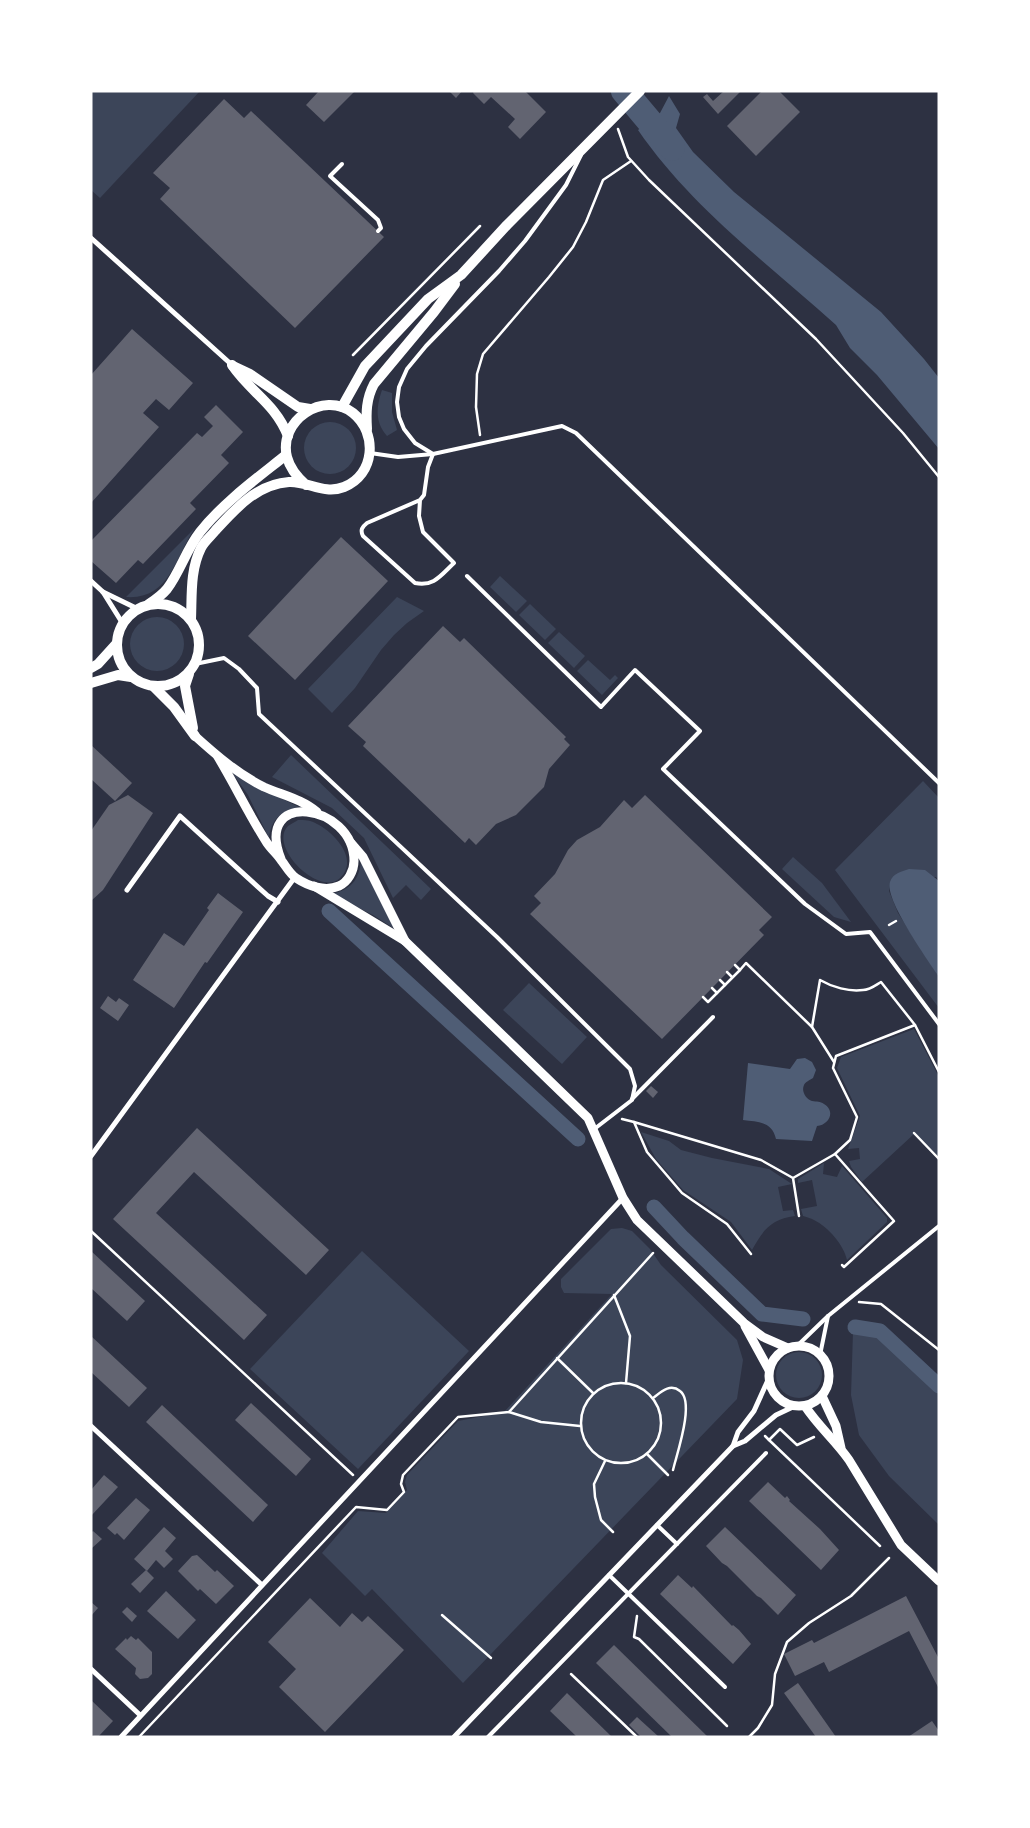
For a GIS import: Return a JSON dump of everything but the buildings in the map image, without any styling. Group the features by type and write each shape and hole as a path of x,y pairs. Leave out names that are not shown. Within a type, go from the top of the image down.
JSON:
{"main road":[{"path":"191,619 193,573 201,547 227,518 256,492 271,485 290,482 328,490 345,486 360,476 365,469 370,453 366,409 369,393 374,384 434,312 461,275 640,91"},
{"path":"342,407 365,366 428,299 461,275"},
{"path":"232,365 250,374 298,407 310,409 326,405 342,407 356,416 367,430"},
{"path":"232,365 242,380 274,409 283,422 288,436"},
{"path":"306,485 293,470 286,455 288,436 297,419 310,409"},
{"path":"131,677 123,667 118,656 117,643 123,624 138,609 149,604 166,591 198,534 214,515 286,455"},
{"path":"149,604 172,606 183,611 191,619 197,630 200,642 199,654 185,686 187,705 195,736"},
{"path":"91,668 98,664 117,643"},
{"path":"91,683 118,674 153,686 167,686 179,681 192,668"},
{"path":"153,686 174,707 195,736"}],"street":[{"path":"91,238 232,365"},
{"path":"91,581 103,592 123,624"},
{"path":"103,592 138,609"},
{"path":"195,736 218,757 264,786 307,805 336,824 363,857 405,941"},
{"path":"218,757 267,844 295,877 314,886 405,941 588,1118 623,1198 637,1220 744,1323 763,1337 788,1348"},
{"path":"281,859 275,843 275,834 283,819 298,811 318,813"},
{"path":"126,890 180,816 268,896 278,902"},
{"path":"314,886 323,889 333,888 341,885 348,878 353,870 354,861 350,842"},
{"path":"91,1156 295,877"},
{"path":"120,1737 623,1198"},
{"path":"744,1323 769,1370"},
{"path":"733,1446 738,1432 754,1411 768,1380 772,1361 779,1353 797,1346 807,1347 820,1355 828,1368 829,1378 822,1396 814,1403 805,1406 785,1404 771,1390 768,1380"},
{"path":"822,1396 836,1426 841,1448"},
{"path":"454,1737 733,1446 745,1441 776,1414 795,1406"},
{"path":"805,1406 812,1417 841,1448 901,1545 939,1582"},
{"path":"91,1426 262,1585"},
{"path":"91,1669 140,1715"}],"lane":[{"path":"434,454 415,443 404,430 399,417 397,402 399,387 407,369 426,346 499,271 525,240 566,186 585,146"},
{"path":"342,164 330,176 378,220 381,228 378,232"},
{"path":"370,453 398,457 434,454 562,426 576,433 939,783"},
{"path":"420,500 419,516 423,532 454,563 437,580 426,585 415,583 363,536 361,532 362,527 367,523 420,500 424,495 428,467 434,454"},
{"path":"467,576 601,706 635,670 700,731 663,769 805,904 846,934 870,932 939,1024"},
{"path":"192,668 224,658 239,668 257,688 259,714 497,937 630,1069 635,1086 632,1100"},
{"path":"593,1130 632,1100 713,1017"},
{"path":"797,1346 828,1316 848,1302 939,1226"},
{"path":"820,1355 828,1316"},
{"path":"488,1737 766,1453"},
{"path":"657,1525 677,1544"},
{"path":"609,1575 725,1687"}],"path":[{"path":"614,118 631,161 816,339 903,433 939,477"},
{"path":"482,444 476,407 477,374 483,354 573,247 604,180 631,161"},
{"path":"353,355 480,226"},
{"path":"889,925 896,921"},
{"path":"703,997 708,1002 746,963 812,1027 834,1062"},
{"path":"734,965 740,970"},
{"path":"727,972 732,978"},
{"path":"720,980 725,985"},
{"path":"812,1027 820,980 840,988 863,990 881,982 915,1025 939,1072"},
{"path":"712,988 717,993"},
{"path":"793,1178 835,1154 850,1140 857,1118 833,1068 836,1056 915,1025"},
{"path":"618,1118 761,1160 793,1178"},
{"path":"634,1122 647,1152 682,1193 727,1224 751,1254"},
{"path":"914,1133 939,1159"},
{"path":"835,1154 894,1221 844,1267 842,1265"},
{"path":"793,1178 798,1216"},
{"path":"91,1231 359,1481"},
{"path":"508,1412 653,1253"},
{"path":"614,1296 630,1336 626,1383"},
{"path":"848,1302 881,1304 939,1350"},
{"path":"557,1358 593,1394"},
{"path":"614,1383 626,1383 638,1386 648,1392 652,1398 660,1412 662,1424 660,1435 648,1454 638,1460 627,1463 605,1461 595,1455 582,1436 580,1426 581,1414 593,1394 603,1387 614,1383"},
{"path":"652,1398 671,1388 682,1392 685,1398 687,1410 673,1470"},
{"path":"140,1737 356,1507 387,1510 404,1492 401,1484 403,1475 458,1417 508,1412 541,1422 580,1426"},
{"path":"769,1440 780,1429 797,1446 820,1434"},
{"path":"764,1435 880,1546"},
{"path":"648,1454 668,1475"},
{"path":"605,1461 594,1484 595,1497 601,1520 613,1532"},
{"path":"749,1737 758,1728 772,1705 775,1674 787,1642 808,1623 851,1596 889,1558"},
{"path":"442,1615 491,1658"},
{"path":"637,1616 634,1637 639,1639 727,1726"},
{"path":"571,1674 637,1737"}],"shaded area":[{"path":"91,91 200,91 100,198 91,190"},
{"path":"669,96 680,114 676,128 693,152 734,192 881,312 939,378 939,449 877,375 850,348 836,325 731,233 659,158 638,130 660,113"},
{"path":"382,390 392,393 392,412 397,430 387,436 380,425 378,414"},
{"path":"325,422 335,422 349,429 356,443 356,453 349,467 335,474 325,474 315,470 308,463 304,453 304,443 308,433 315,426"},
{"path":"195,528 170,574 162,584 153,592 141,596 126,597"},
{"path":"500,576 527,601 516,612 490,587"},
{"path":"397,597 424,611 394,635 381,650 355,688 332,713 308,689"},
{"path":"530,604 556,629 545,640 519,615"},
{"path":"152,617 162,617 172,621 180,629 184,644 180,659 172,667 162,671 152,671 142,667 134,659 130,649 130,639 134,629 142,621"},
{"path":"559,632 585,656 574,668 548,643"},
{"path":"588,660 610,680 615,675 618,678 602,695 577,671"},
{"path":"291,755 431,889 421,900 406,885 393,898 364,838 332,808 272,777"},
{"path":"231,771 258,787 299,807 287,811 278,817 272,826 269,838 248,795"},
{"path":"923,781 939,798 939,881 936,877 890,883 889,891 898,913 939,977 939,1008 835,870"},
{"path":"298,820 310,821 324,828 331,833 343,848 347,864 345,872 339,879 330,882 319,881 308,875 290,856 285,845 284,835 288,826"},
{"path":"793,857 822,883 851,922 834,917 782,869"},
{"path":"361,861 398,931 373,915 331,894 343,890 352,884 358,874"},
{"path":"909,869 925,870 939,881 939,977 908,930 890,890 890,882 893,877"},
{"path":"529,983 587,1037 562,1064 503,1010"},
{"path":"914,1029 939,1077 939,1159 914,1134 862,1182 849,1161 860,1159 859,1148 848,1149 860,1116 837,1068 841,1057"},
{"path":"805,1058 812,1062 816,1070 813,1078 804,1085 803,1090 810,1100 824,1104 830,1110 830,1117 825,1123 817,1126 812,1141 776,1139 768,1126 759,1122 743,1120 748,1063 790,1069 797,1059"},
{"path":"641,1132 669,1141 681,1150 769,1169 792,1184 778,1187 783,1211 793,1210 795,1216 774,1223 764,1231 752,1250 731,1222 683,1190 656,1159"},
{"path":"824,1163 823,1174 837,1177 842,1166 887,1218 887,1222 847,1260 843,1248 835,1237 819,1223 803,1216 801,1209 817,1206 812,1180 798,1183 798,1179"},
{"path":"622,1228 632,1231 650,1249 661,1265 737,1340 743,1360 737,1399 463,1683 372,1589 365,1596 322,1553 358,1511 386,1513 407,1490 405,1482 407,1475 458,1421 504,1412 612,1294 564,1293 561,1287 561,1279 611,1229"},
{"path":"362,1251 469,1351 358,1469 250,1369"},
{"path":"853,1331 889,1339 939,1389 939,1525 889,1476 859,1435 851,1395"},
{"path":"804,1352 816,1358 821,1366 821,1384 816,1392 808,1397 794,1398 782,1392 777,1384 776,1370 782,1358 790,1353"}],"waterway":[{"path":"624,91 672,148"},
{"path":"329,911 578,1139"},
{"path":"654,1207 683,1238 762,1314 803,1319"},
{"path":"855,1327 880,1331 939,1386"}]}
